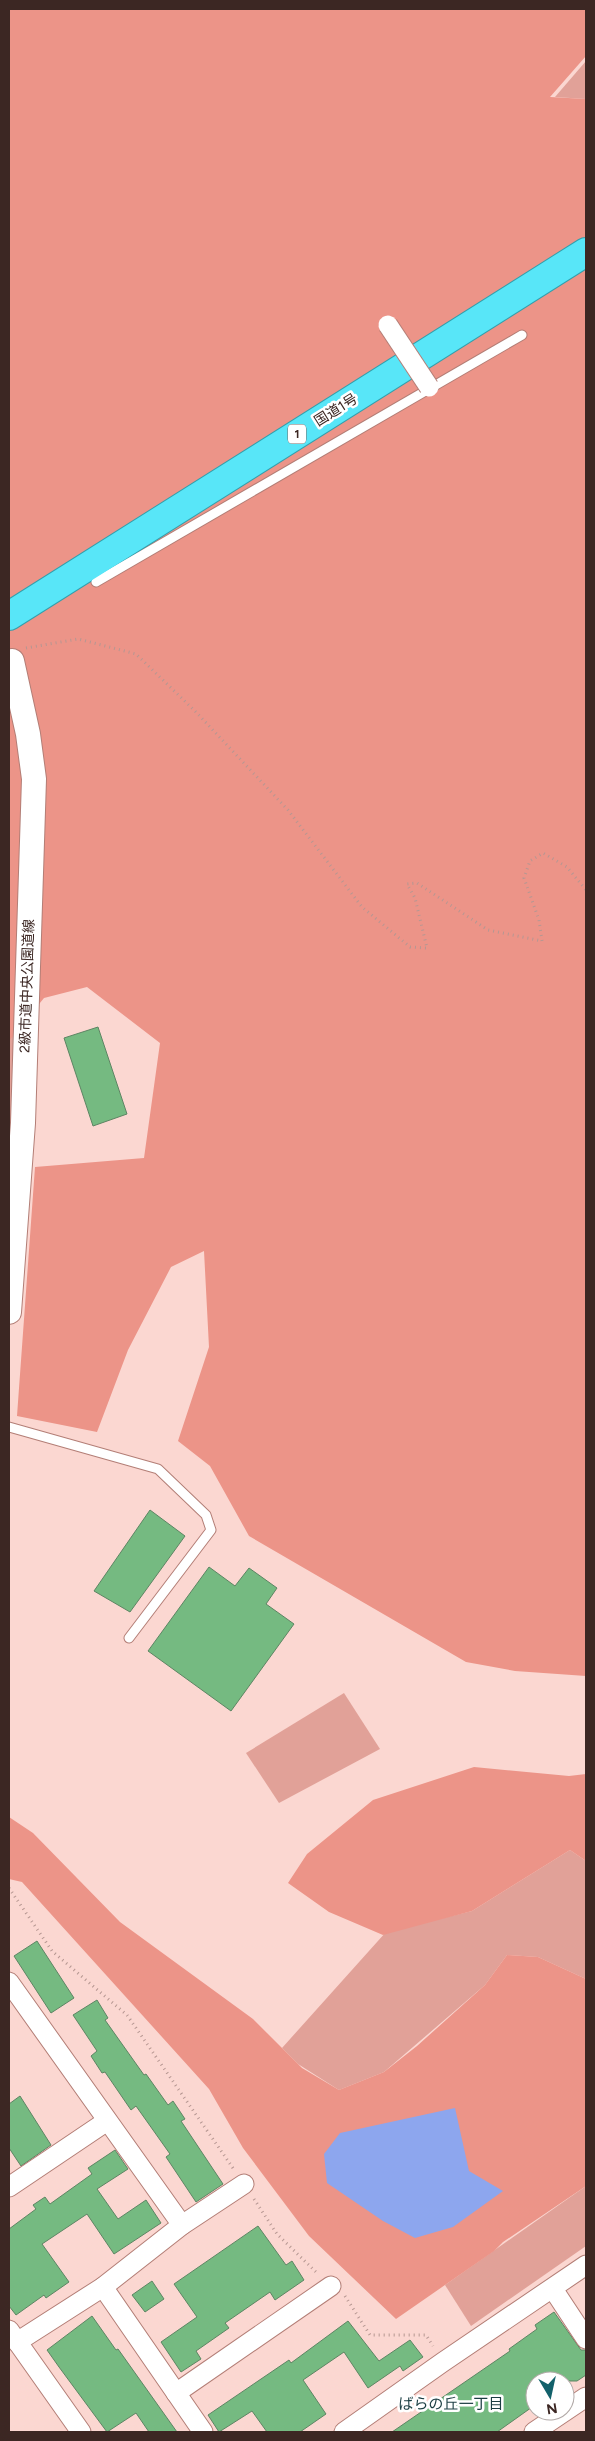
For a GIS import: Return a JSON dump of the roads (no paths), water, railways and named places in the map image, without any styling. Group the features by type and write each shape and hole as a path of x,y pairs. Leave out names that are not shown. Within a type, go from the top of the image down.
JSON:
{"highway":[{"name":"国道1号","path":"9,616 586,252"}],"street":[{"path":"388,325 429,387"},
{"name":"2級市道中央公園道線","path":"9,1312 23,1122 34,779 16,655"},
{"path":"9,1982 182,2225"},
{"path":"10,2183 107,2121"},
{"path":"80,2432 13,2336 103,2287 182,2225 244,2184"},
{"path":"344,2432 586,2265"},
{"path":"176,2393 331,2286"},
{"path":"103,2287 203,2432"},
{"path":"553,2289 586,2339"},
{"path":"534,2432 586,2397"}],"lane":[{"path":"96,582 429,387 522,335"},
{"path":"9,1427 158,1470 206,1515 211,1530 129,1638"}],"water":[{"path":"455,2108 469,2171 503,2191 453,2227 415,2238 383,2221 327,2183 324,2154 340,2133"}],"district":[{"name":"ばらの丘一丁目","path":"451,2404"}]}
